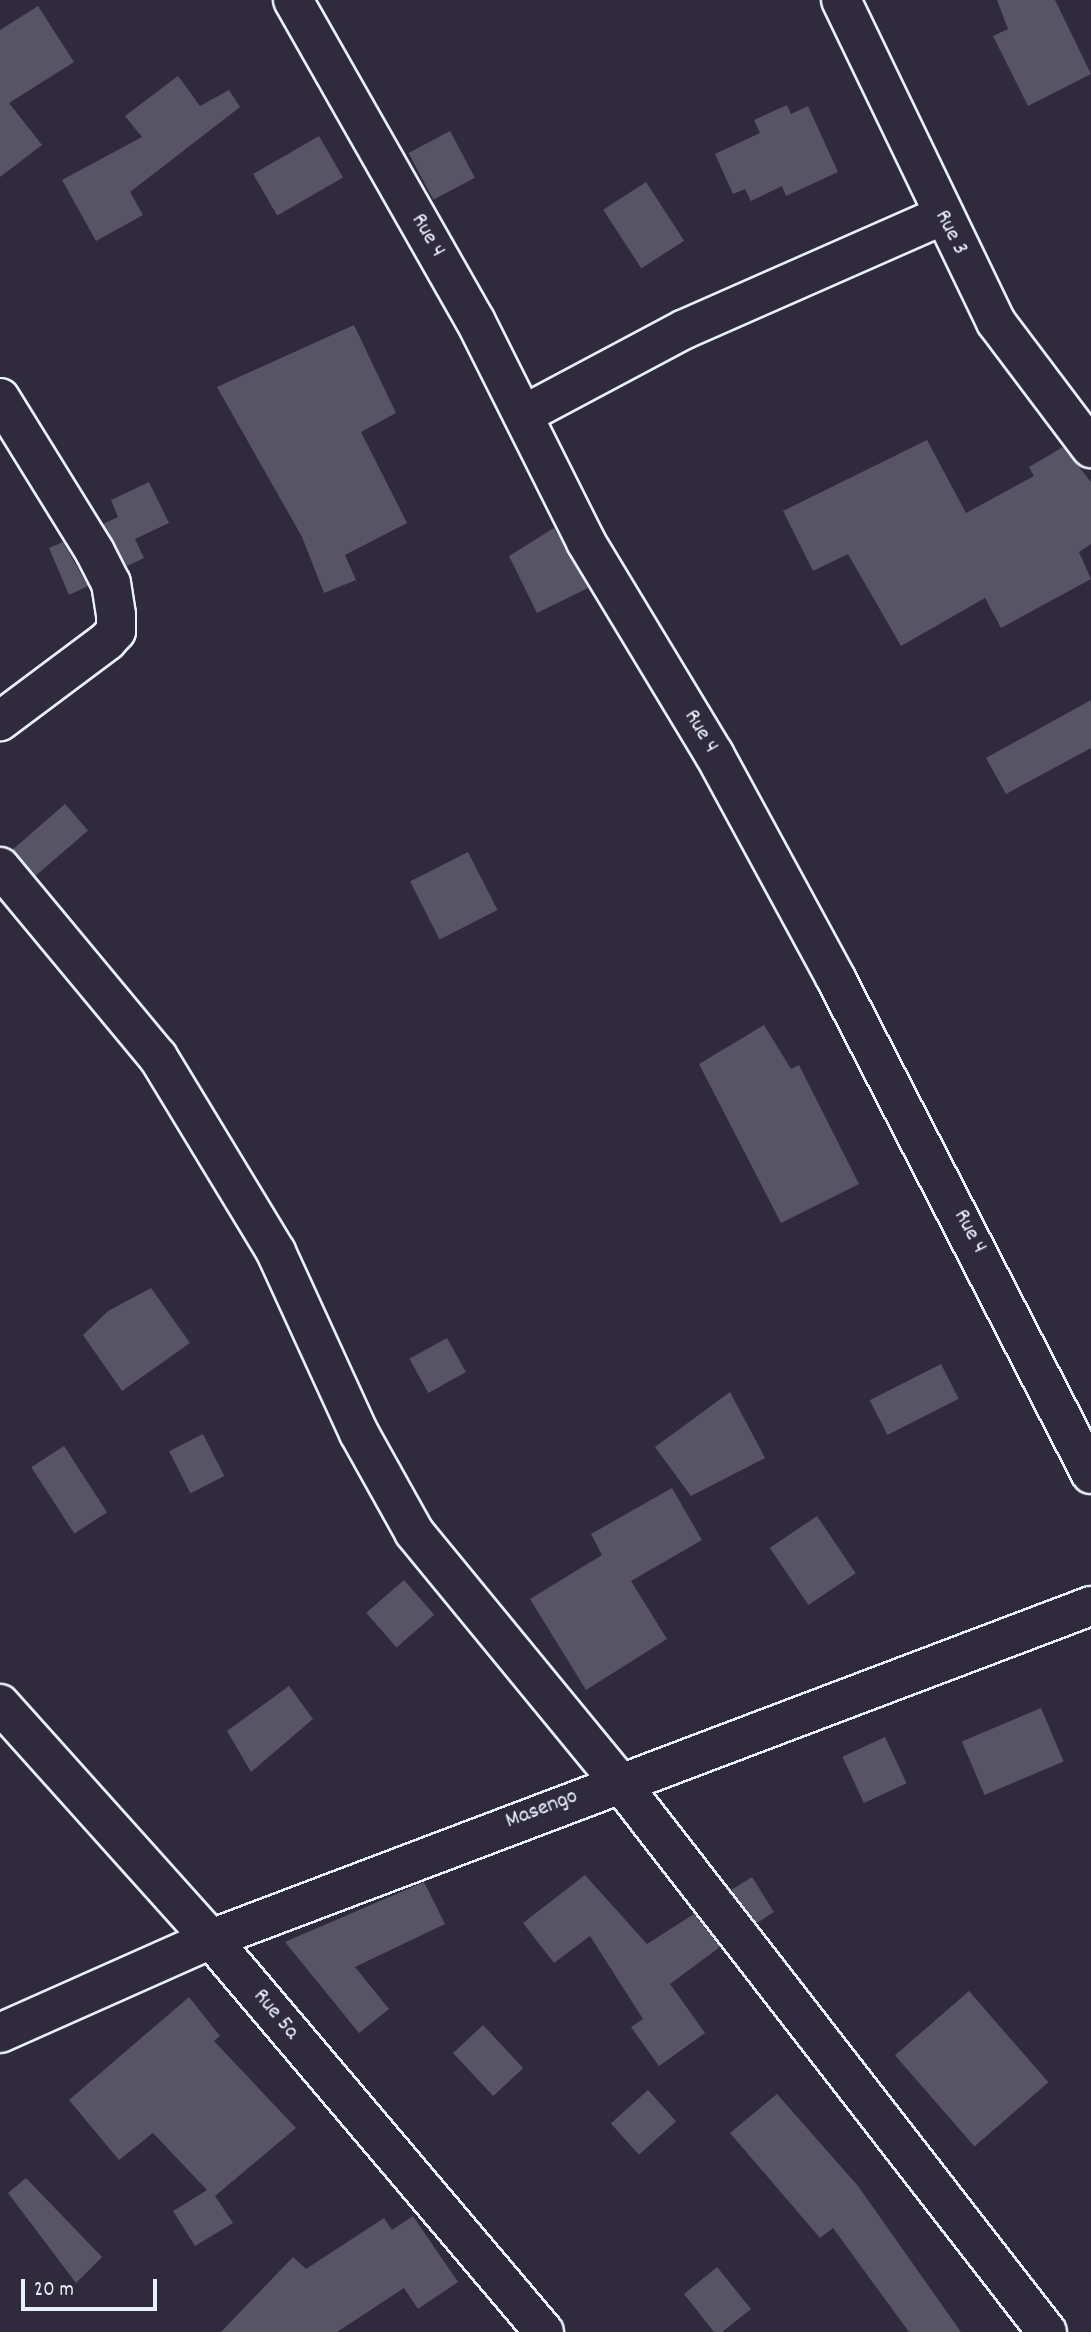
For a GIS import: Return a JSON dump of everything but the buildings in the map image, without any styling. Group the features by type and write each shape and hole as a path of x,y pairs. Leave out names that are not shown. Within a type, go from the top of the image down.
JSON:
{"street":[{"name":"Rue 4","path":"293,0 523,415 586,542 713,754 835,977 1091,1474"},
{"name":"Rue 3","path":"841,0 941,216 996,322 1091,448"},
{"path":"523,415 685,328 941,216"},
{"path":"0,398 95,552 111,583 116,615 116,631 107,641 0,721"},
{"path":"0,867 158,1057 304,1303 329,1372 414,1532 618,1780 1047,2332"},
{"name":"Masengo","path":"0,2033 211,1939 618,1780 1091,1606"},
{"name":"Rue 5a","path":"0,1704 211,1939 544,2332"}]}
